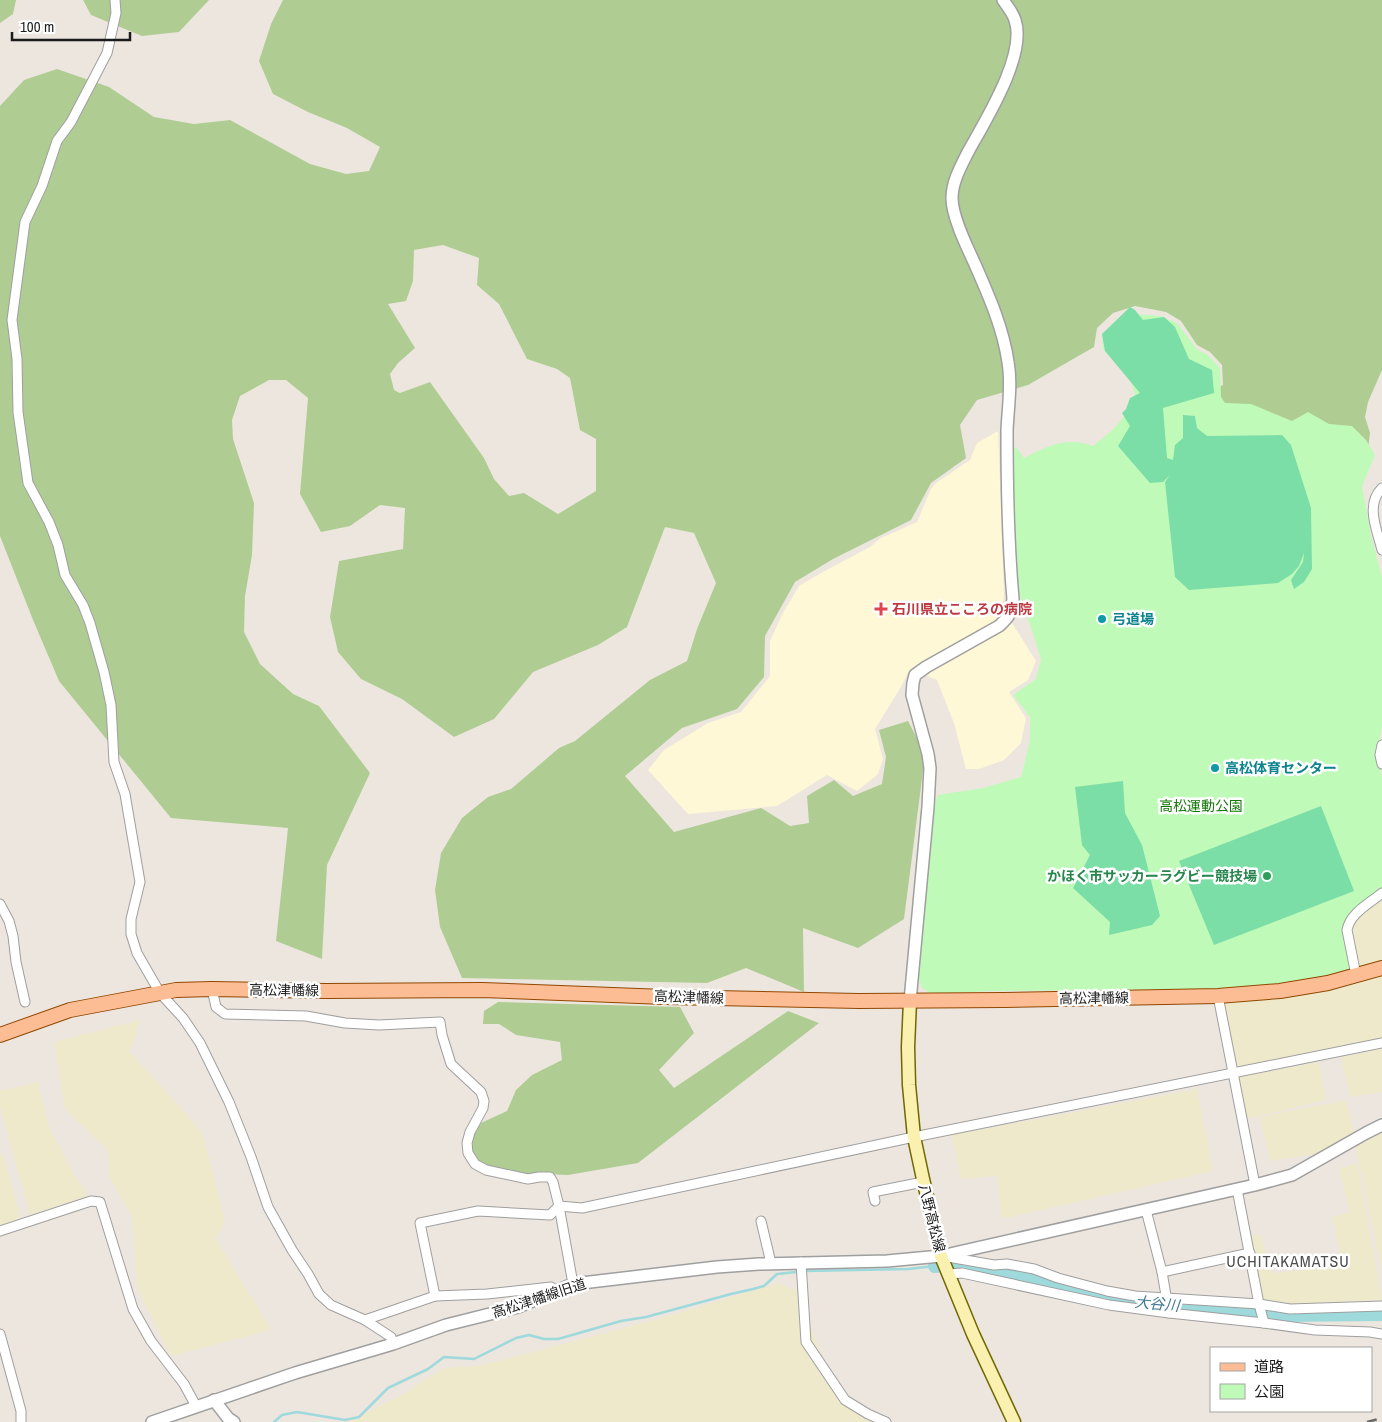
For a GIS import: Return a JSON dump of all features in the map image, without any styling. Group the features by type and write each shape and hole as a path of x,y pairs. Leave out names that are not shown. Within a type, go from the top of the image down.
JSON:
{"main road":[{"name":"高松津幡線","path":"0,1035 70,1010 176,990 482,990 800,1000 1004,1000 1218,996 1280,991 1328,983 1382,968"},
{"name":"八野高松線","path":"910,1000 909,1085 914,1137 923,1182 945,1265 973,1334 1014,1422"}],"street":[{"path":"115,0 116,13 107,53 71,122 57,141 42,186 26,222 12,320 17,359 18,412 28,483 49,522 58,545 65,575 83,605 104,672 110,704 114,762 125,794 140,882 131,919 131,934 136,953 160,993 183,1018 200,1043 229,1102 268,1207 318,1294 331,1305 365,1320 391,1337 393,1344"},
{"path":"910,1000 930,768 912,695 913,683 916,675 926,667 999,626 1011,612 1013,600 1007,521 1008,362 999,323 965,242 956,218 952,199 955,182 964,160 995,102 1015,55 1017,34 1015,19 1003,0"},
{"path":"1382,488 1377,493 1373,504 1374,521 1382,550"},
{"path":"1382,745 1380,755 1382,764"},
{"path":"1356,976 1347,930 1348,924 1352,917 1382,893"},
{"path":"0,904 9,921 13,936 16,962 25,1002"},
{"path":"212,989 216,1007 225,1014 306,1016 345,1023 379,1025 440,1022 451,1064 481,1092 484,1101 483,1108 470,1132 467,1142 468,1153 475,1164 486,1170 528,1179 539,1176 550,1177 559,1206 572,1284"},
{"path":"1218,996 1255,1185"},
{"path":"435,1296 420,1223 478,1211 550,1215 559,1206 582,1208 914,1137 1382,1043"},
{"name":"高松津幡線旧道","path":"152,1422 295,1372 393,1344 446,1325 518,1307 572,1284 717,1267 771,1263 801,1264 887,1261 945,1265 1146,1210 1292,1176 1366,1133 1382,1126"},
{"path":"875,1201 873,1192 923,1182"},
{"path":"1237,1189 1259,1306 1264,1321"},
{"path":"0,1230 91,1201 100,1202 133,1309 151,1341 184,1384 196,1406"},
{"path":"1146,1210 1162,1272 1168,1312"},
{"path":"761,1220 771,1263"},
{"path":"1162,1272 1250,1253"},
{"path":"945,1265 959,1258 994,1265 1007,1264 1034,1269 1058,1278 1107,1291 1166,1299 1290,1309 1382,1306"},
{"path":"801,1264 806,1342 845,1400 886,1422"},
{"path":"945,1265 962,1273 1109,1305 1264,1321 1315,1330 1362,1331 1382,1334"},
{"path":"365,1320 435,1296 487,1294 551,1287 556,1291"},
{"path":"0,1334 21,1411 21,1422"},
{"path":"214,1400 228,1418 234,1422"}],"shaded area":[{"path":"998,431 1004,595 1002,607 1036,661 1028,680 1009,692 1026,718 1021,743 1004,760 979,769 966,769 954,723 937,680 910,669 875,729 883,759 878,774 857,791 827,775 777,806 688,814 648,770 664,750 708,723 741,712 770,676 770,641 783,613 799,586 870,547 881,538 917,522 931,489 936,483 970,460 977,443"},
{"path":"1382,891 1382,1043 1234,1073 1218,996 1280,991 1347,930"},
{"path":"140,1020 130,1052 202,1132 225,1220 216,1239 271,1330 171,1356 138,1290 132,1216 110,1178 108,1150 65,1109 54,1042"},
{"path":"1382,1048 1382,1092 1350,1097 1341,1057"},
{"path":"1319,1062 1326,1100 1247,1119 1239,1077"},
{"path":"38,1082 49,1127 75,1176 86,1191 85,1197 30,1215 0,1106 0,1091"},
{"path":"1197,1089 1213,1171 1002,1219 997,1176 961,1179 952,1135"},
{"path":"1346,1100 1354,1132 1321,1153 1270,1161 1260,1117"},
{"path":"1382,1130 1382,1272 1355,1143"},
{"path":"0,1154 3,1155 20,1216 18,1220 0,1226"},
{"path":"1357,1163 1382,1300 1291,1304 1262,1302 1250,1237 1260,1233 1272,1273 1306,1270 1342,1260 1332,1217 1350,1212 1339,1169"},
{"path":"778,1283 799,1292 837,1399 875,1422 347,1422 400,1396 444,1368 479,1366 658,1319"}],"green space":[{"path":"0,0 16,0 13,14 0,23"},
{"path":"83,0 209,0 179,32 142,36 91,15"},
{"path":"283,0 1382,0 1382,370 1368,402 1365,417 1370,433 1365,473 1358,504 1193,400 1223,385 1222,365 1210,352 1197,345 1181,321 1166,312 1135,306 1113,313 1097,328 1094,347 1028,385 977,400 960,425 966,458 931,483 911,520 833,559 795,582 765,636 764,677 737,709 682,728 625,776 674,832 761,808 790,826 809,823 807,796 834,780 853,796 882,784 886,757 879,730 908,721 918,740 924,763 904,919 858,948 803,928 804,992 746,968 707,983 462,978 440,927 435,890 441,853 462,818 488,797 511,789 559,748 575,741 650,680 687,661 697,629 716,583 694,533 665,527 627,627 598,645 533,672 494,719 454,737 402,699 361,679 338,652 330,617 339,561 403,549 405,508 380,505 350,526 321,532 300,494 308,398 286,380 269,380 240,396 232,420 233,439 254,503 252,555 245,596 244,632 260,664 293,694 319,706 370,773 327,865 322,959 276,941 288,828 171,818 59,681 0,536 0,106 24,80 57,69 109,87 154,117 194,124 230,120 310,164 346,174 369,171 380,147 347,128 308,112 273,94 259,61 271,24","holes":["443,245 479,258 477,285 499,304 527,359 557,369 570,378 580,430 596,439 596,491 558,514 524,493 509,496 494,479 484,458 430,382 400,393 394,390 390,374 398,363 415,348 388,304 406,301 413,281 414,250"]},
{"path":"1130,307 1143,320 1164,317 1175,327 1189,359 1212,370 1214,393 1163,408 1167,458 1173,460 1175,445 1183,438 1183,415 1195,416 1197,428 1207,436 1282,435 1291,445 1311,508 1312,569 1304,582 1294,589 1291,580 1303,562 1304,553 1299,566 1292,574 1278,583 1189,590 1175,577 1165,482 1170,475 1163,482 1150,483 1118,446 1130,426 1122,413 1126,409 1130,398 1140,393 1105,351 1102,334"},
{"name":"高松運動公園","path":"1135,314 1160,316 1177,323 1197,349 1208,355 1220,368 1221,397 1225,403 1251,404 1292,421 1308,412 1329,424 1352,426 1366,440 1375,455 1362,486 1371,536 1382,577 1382,726 1377,754 1382,776 1382,889 1347,918 1353,971 1308,981 1254,987 993,991 932,994 922,988 918,977 926,874 935,803 938,795 983,788 1021,777 1030,740 1030,717 1013,695 1036,679 1041,659 1019,594 1011,450 1016,447 1024,458 1049,446 1066,442 1084,443 1093,446 1108,434 1127,411 1135,394 1130,380 1103,349 1102,334 1118,321"},
{"path":"1123,781 1125,813 1142,845 1160,916 1152,925 1109,935 1110,922 1073,888 1090,855 1082,845 1075,787"},
{"name":"かほく市サッカーラグビー競技場","path":"1321,806 1354,891 1214,945 1179,861"},
{"path":"498,1002 680,1007 694,1033 659,1070 674,1088 788,1011 819,1023 638,1163 568,1175 541,1174 521,1176 491,1170 477,1161 471,1150 473,1136 481,1123 507,1111 516,1090 532,1075 562,1060 560,1042 516,1035 499,1024 483,1024 484,1011"}],"waterway":[{"name":"大谷川","path":"935,1266 957,1264 1124,1301 1281,1315 1382,1314"},
{"path":"274,1422 282,1415 297,1412 345,1420 359,1417 388,1388 428,1369 444,1357 474,1359 516,1338 529,1335 544,1339 558,1339 621,1321 646,1317 764,1286 777,1274 806,1271 908,1269 935,1266"}],"railway":[{"path":"1367,1422 1382,1418"}],"place":[{"name":"石川県立こころの病院","path":"881,609"},
{"name":"弓道場","path":"1102,619"},
{"name":"高松体育センター","path":"1215,768"},
{"name":"かほく市サッカーラグビー競技場","path":"1267,876"}],"district":[{"name":"UCHITAKAMATSU","path":"1288,1261"}]}
